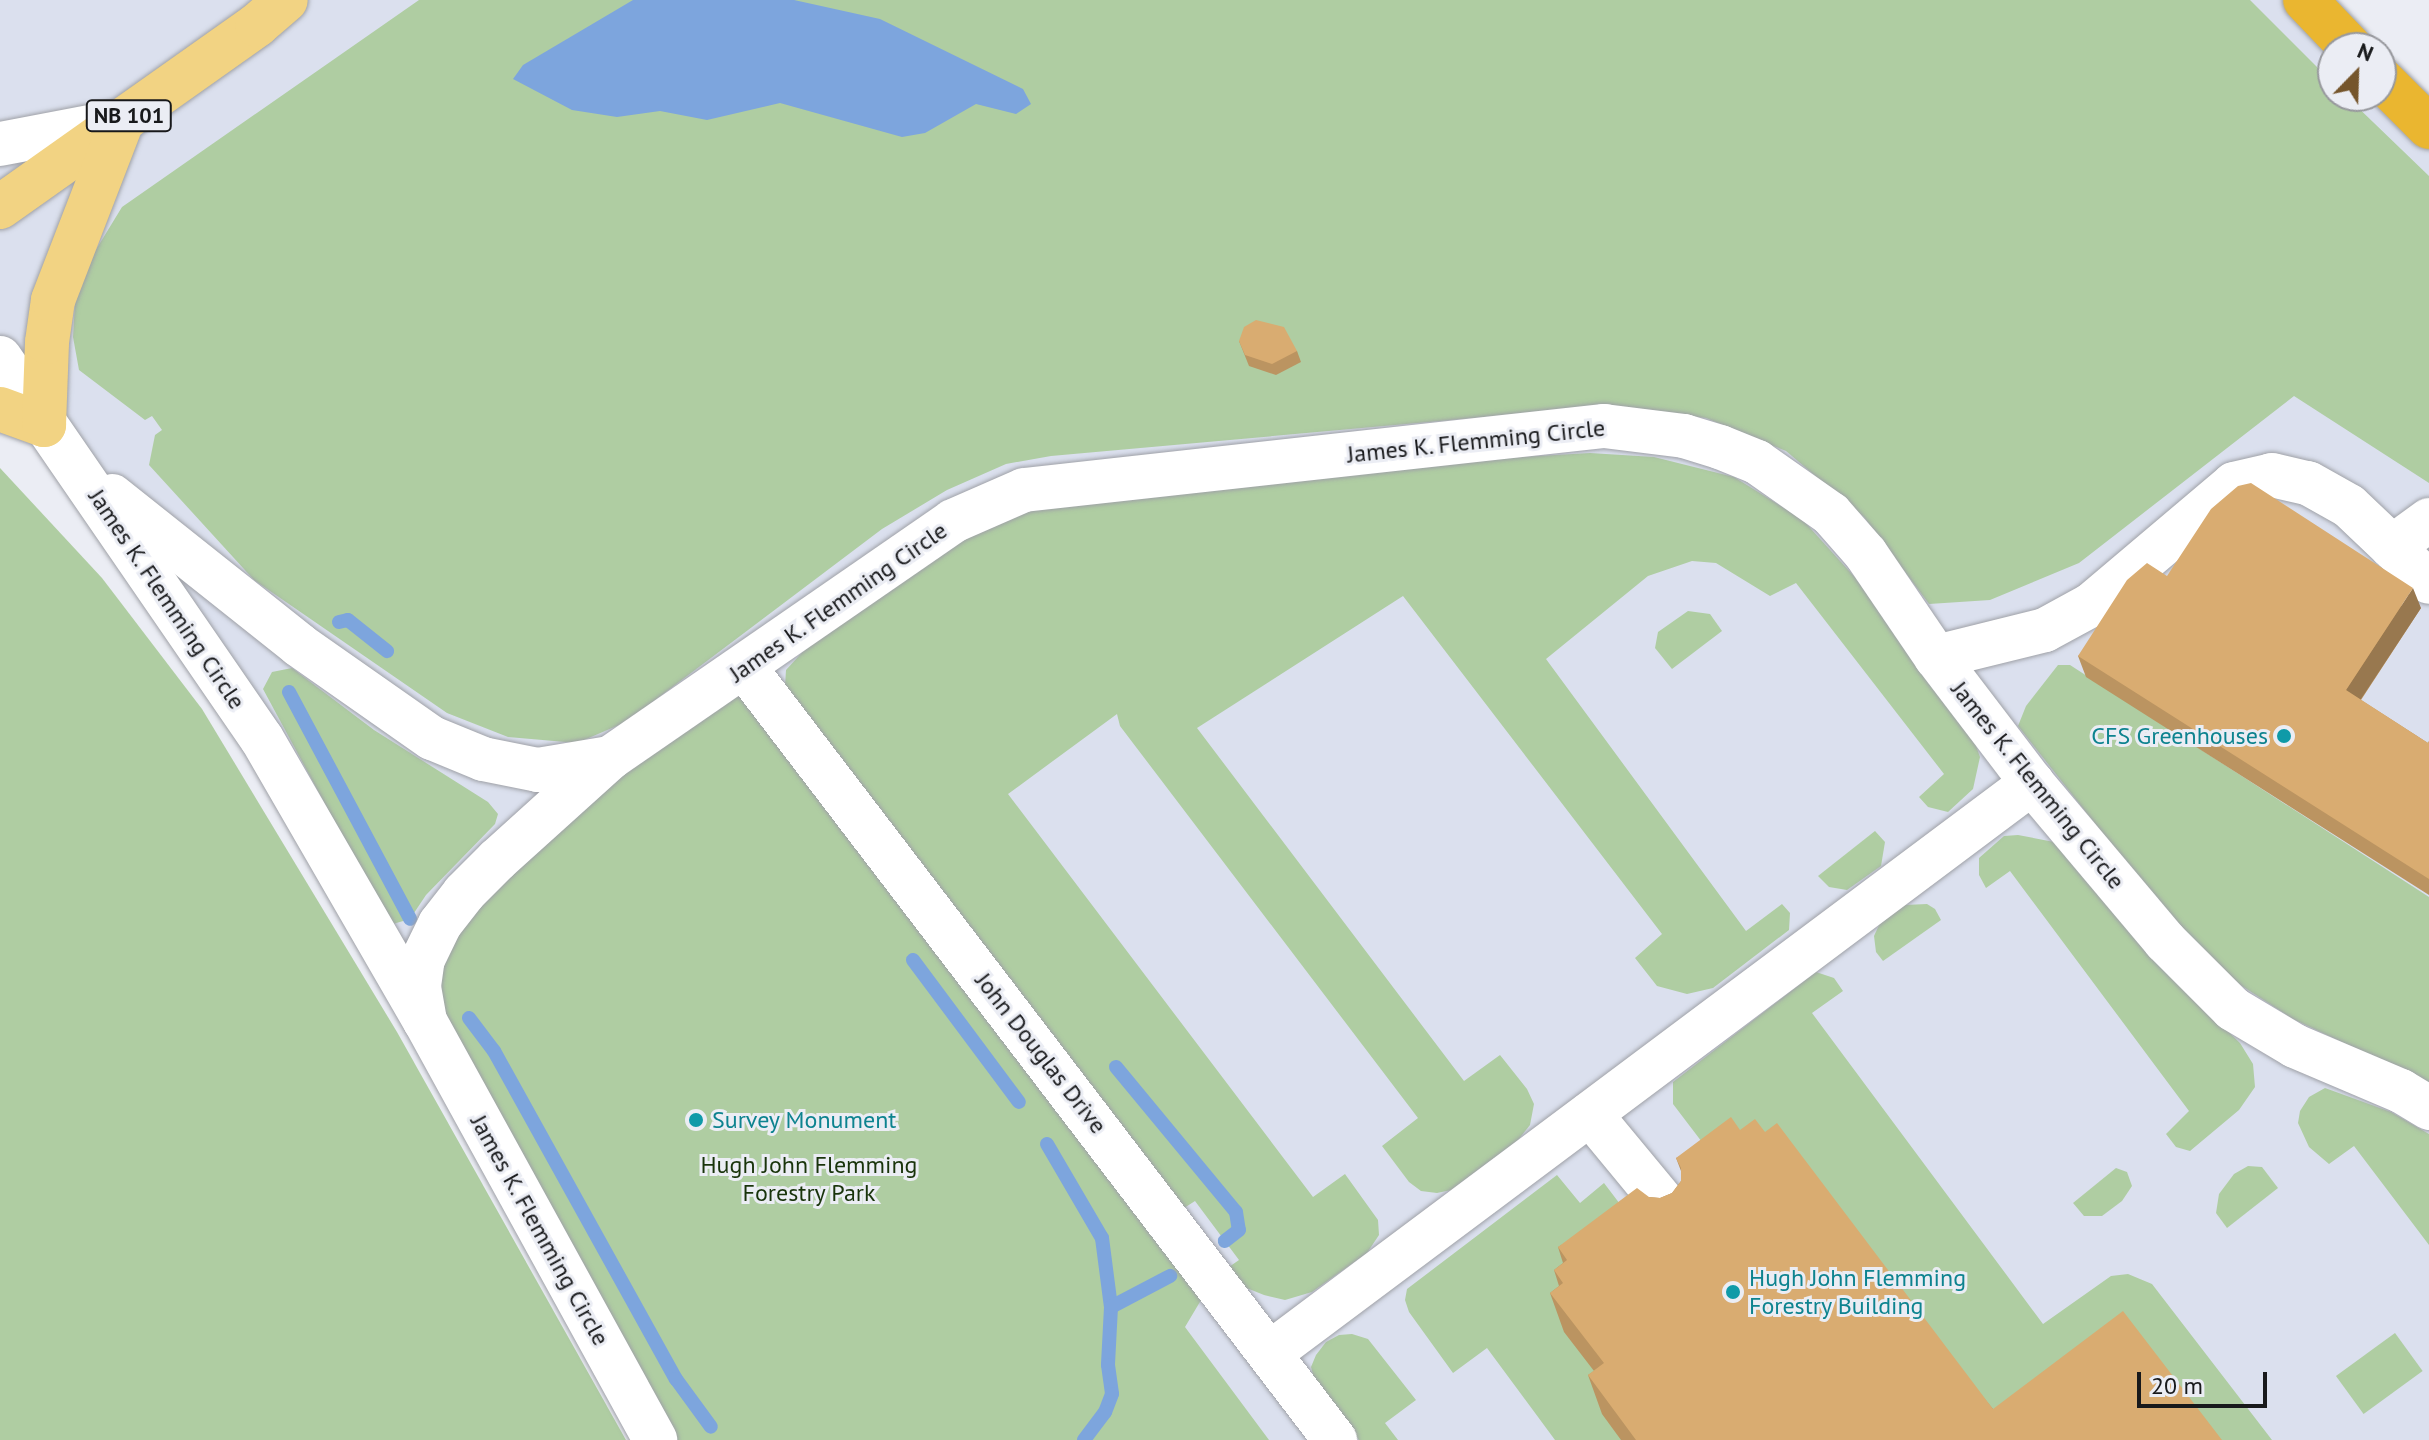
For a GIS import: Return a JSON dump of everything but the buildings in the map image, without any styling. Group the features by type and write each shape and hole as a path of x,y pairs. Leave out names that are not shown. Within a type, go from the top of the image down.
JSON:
{"highway":[{"path":"2305,0 2336,32"},
{"path":"2397,96 2429,129"}],"main road":[{"name":"NB 101","path":"0,207 272,12 307,0"},
{"path":"0,409 44,425 47,342 53,300 122,121"}],"street":[{"path":"0,144 122,121"},
{"path":"0,358 44,425 79,470"},
{"name":"James K. Flemming Circle","path":"425,1021 419,986 423,959 440,924 497,860 610,758 745,668 953,521 1024,490 1604,426 1696,439 1757,462 1794,485 1831,514 1866,554 1936,657 2032,783 2165,941 2233,1009 2295,1046 2401,1091 2429,1108"},
{"name":"James K. Flemming Circle","path":"79,470 299,645 432,738 483,759 538,770 610,758"},
{"name":"James K. Flemming Circle","path":"79,470 262,739 425,1021 655,1440"},
{"path":"1936,657 2045,630 2091,605 2234,484 2272,475 2308,483 2349,506 2429,582"},
{"path":"2392,547 2429,520"},
{"name":"John Douglas Drive","path":"745,668 1335,1440"},
{"path":"1270,1353 2032,783"},
{"path":"1590,1114 1671,1212"}],"shaded area":[{"path":"0,0 2305,0 2324,32 2317,32 2317,112 2397,112 2397,108 2429,132 2429,1440 655,1440 425,1021 0,358"}],"green space":[{"path":"419,0 2250,0 2317,67 2317,112 2363,112 2429,176 2429,483 2294,396 2079,563 1990,600 1929,604 1864,517 1786,451 1706,418 1608,406 1051,456 1006,464 947,490 882,529 626,722 577,743 508,737 447,713 254,580 149,465 155,435 162,430 152,416 145,420 79,370 73,337 75,304 86,266 122,207"},
{"path":"1590,453 1654,457 1734,477 1802,519 1861,584 1975,743 1980,757 1973,789 1948,812 1928,807 1919,797 1944,774 1796,583 1770,596 1716,563 1692,561 1648,576 1546,659 1746,931 1782,904 1790,913 1789,930 1713,988 1687,994 1657,986 1635,958 1662,934 1403,596 1197,728 1464,1081 1500,1055 1527,1089 1534,1104 1530,1125 1518,1140 1451,1190 1437,1193 1421,1191 1409,1182 1382,1146 1418,1118 1120,726 1117,714 1008,794 1313,1197 1345,1174 1378,1220 1379,1235 1367,1253 1312,1292 1285,1300 1244,1287 1229,1267 1239,1260 1195,1201 1181,1210 785,686 786,670 809,645 982,527 1011,516 1081,498 1467,460"},
{"path":"0,468 102,578 202,709 397,1032 626,1440 0,1440"},
{"path":"1688,611 1710,614 1722,631 1672,669 1655,648 1658,632"},
{"path":"2058,665 2070,665 2429,897 2429,1083 2293,1019 2228,977 2164,911 2018,726 2026,706"},
{"path":"292,668 374,730 488,802 498,814 495,824 426,895 410,919 393,924 375,897 263,689 272,672"},
{"name":"Hugh John Flemming Forestry Park","path":"745,668 1213,1280 1185,1327 1269,1440 655,1440 425,1021 440,924"},
{"path":"1875,831 1885,842 1881,866 1847,890 1829,887 1818,876"},
{"path":"2018,835 2054,842 2165,971 2240,1043 2253,1064 2255,1087 2239,1110 2190,1151 2176,1147 2166,1134 2189,1111 2010,871 1986,888 1979,875 1979,858 2004,836"},
{"path":"1927,904 1935,909 1941,920 1883,961 1876,952 1874,936 1881,921 1905,905"},
{"path":"1816,972 1834,978 1843,991 1812,1013 2043,1324 2111,1276 2128,1274 2152,1284 2272,1440 2017,1440 1724,1171 1673,1104 1673,1082"},
{"path":"2325,1088 2391,1112 2429,1134 2429,1245 2354,1146 2329,1164 2309,1147 2298,1123 2300,1111 2309,1097"},
{"path":"2248,1166 2262,1167 2278,1188 2227,1228 2216,1213 2219,1194 2234,1174"},
{"path":"2116,1168 2127,1172 2132,1186 2122,1201 2102,1216 2084,1216 2073,1203"},
{"path":"1557,1175 1580,1203 1604,1183 1642,1233 1618,1402 1621,1440 1555,1440 1487,1348 1453,1373 1409,1312 1405,1300 1407,1289"},
{"path":"2395,1333 2423,1371 2364,1414 2336,1376"},
{"path":"1352,1334 1368,1339 1416,1400 1385,1423 1398,1440 1359,1440 1315,1382 1311,1367 1326,1342 1339,1335"}],"water":[{"path":"633,0 794,0 880,19 1023,89 1031,104 1016,114 976,104 925,133 902,137 780,103 707,120 660,111 617,117 572,110 513,79 523,65"}],"waterway":[{"path":"339,622 348,620 387,651"},
{"path":"289,692 410,919"},
{"path":"913,960 1019,1102"},
{"path":"469,1018 494,1051 676,1379 711,1427"},
{"path":"1116,1067 1236,1212 1239,1230 1225,1241"},
{"path":"1047,1144 1102,1238 1111,1307 1108,1365 1112,1394 1105,1412 1084,1440"},
{"path":"1111,1307 1170,1276"}],"place":[{"name":"CFS Greenhouses","path":"2284,736"},
{"name":"Survey Monument","path":"696,1120"},
{"name":"Hugh John Flemming Forestry Building","path":"1733,1292"}]}
